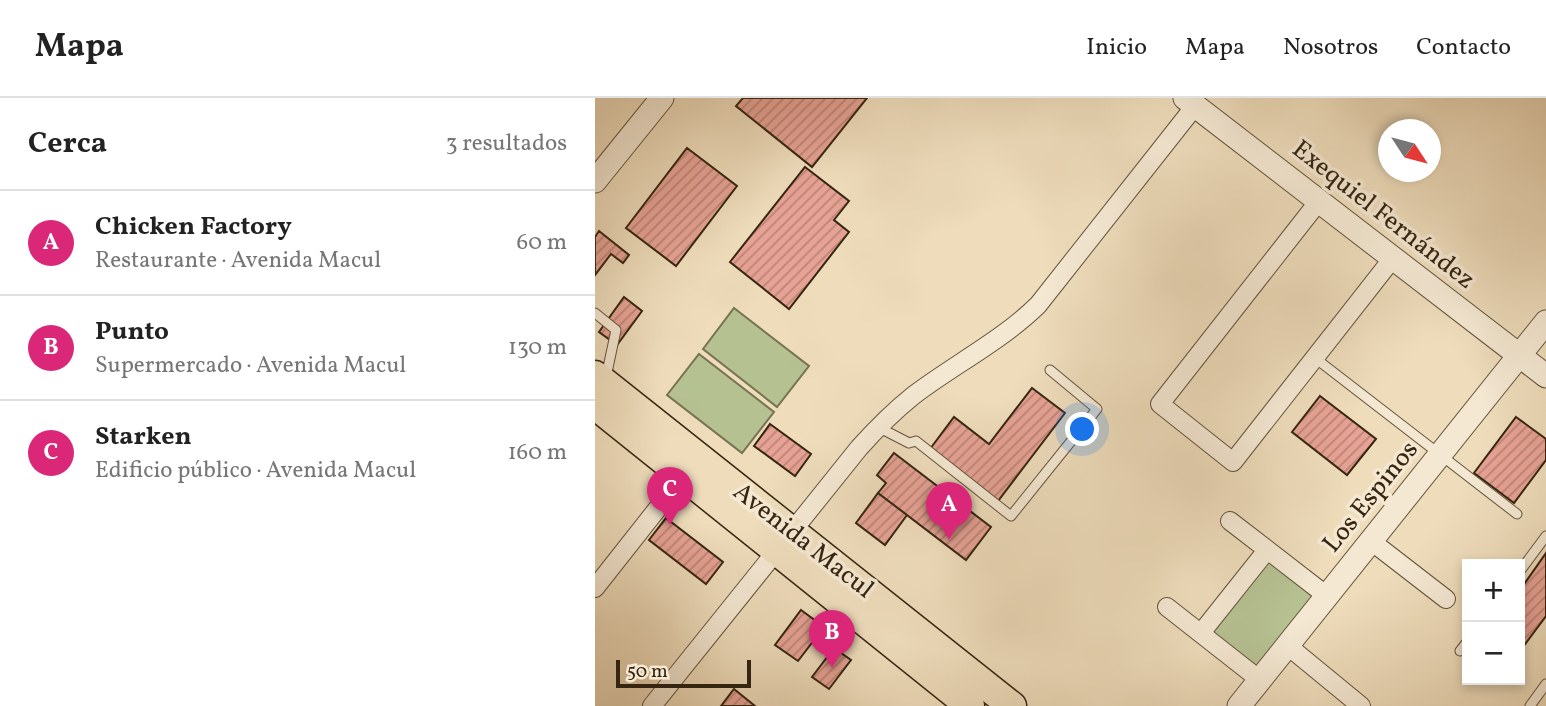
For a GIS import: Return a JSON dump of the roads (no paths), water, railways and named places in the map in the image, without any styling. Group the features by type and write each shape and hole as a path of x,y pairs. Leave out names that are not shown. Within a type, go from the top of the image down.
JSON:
{"main road":[{"name":"Avenida Macul","path":"598,388 684,475 785,541 1012,706"},
{"name":"Avenida Macul","path":"598,388 785,541 970,706"}],"street":[{"path":"595,181 662,98"},
{"path":"652,706 878,427 917,393 1014,327 1038,304 1190,102"},
{"name":"Exequiel Fernández","path":"1190,102 1546,376"},
{"path":"1319,201 1160,404 1233,462 1393,258"},
{"name":"Los Espinos","path":"1246,704 1260,680 1546,322"},
{"path":"595,588 684,475"},
{"path":"1230,521 1327,597"},
{"path":"1371,541 1446,599"},
{"path":"1201,633 1267,550"},
{"path":"1167,607 1260,680"},
{"path":"1288,646 1361,706"}],"lane":[{"path":"595,313 616,330 598,388"},
{"path":"1315,358 1517,514"},
{"path":"878,427 909,443 916,441 1011,516 1097,409 1050,370"},
{"path":"1525,564 1546,536"},
{"path":"1530,706 1546,684"}],"place":[{"name":"Starken","path":"670,525"},
{"name":"Chicken Factory","path":"949,540"},
{"name":"Punto","path":"832,668"}]}
